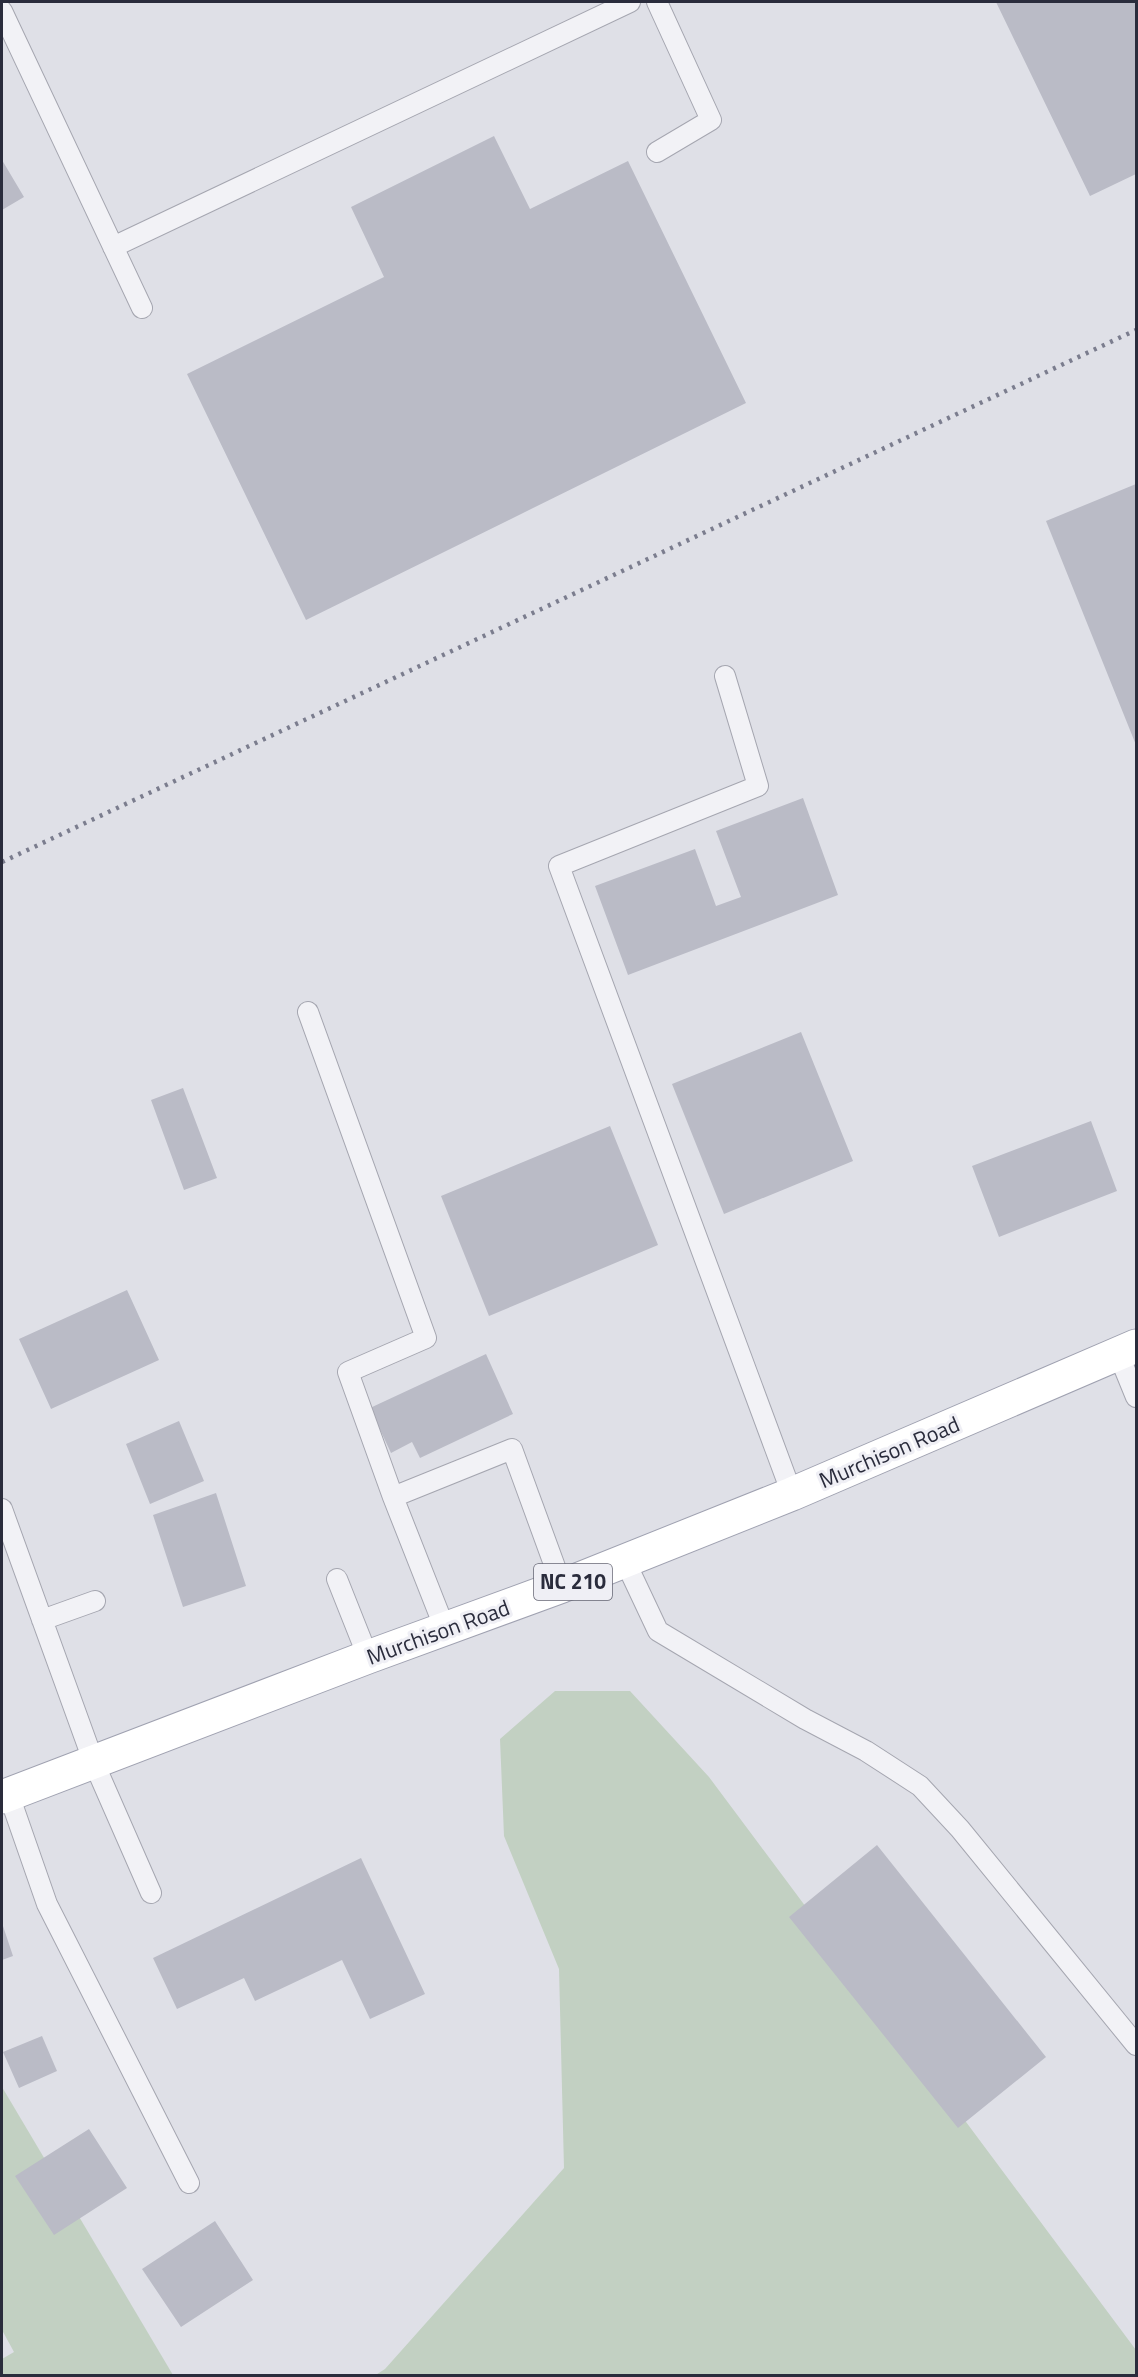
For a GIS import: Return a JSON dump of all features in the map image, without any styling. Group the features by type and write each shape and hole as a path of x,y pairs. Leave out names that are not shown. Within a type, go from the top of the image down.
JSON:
{"main road":[{"name":"Murchison Road","path":"5,1796 625,1561 792,1494 1127,1350"}],"lane":[{"path":"113,247 630,2"},
{"path":"657,2 711,120 657,153"},
{"path":"2,11 142,308"},
{"path":"725,676 758,786 559,866 792,1494"},
{"path":"308,1012 426,1338 348,1372 393,1497 445,1629"},
{"path":"1127,1350 1137,1397"},
{"path":"393,1497 512,1449 562,1586"},
{"path":"2,1509 94,1763 151,1893"},
{"path":"625,1561 658,1631 805,1719 866,1751 920,1786 960,1829 1137,2045"},
{"path":"337,1579 368,1657"},
{"path":"42,1620 95,1601"},
{"path":"5,1796 47,1904 189,2183"}],"green space":[{"path":"555,1691 630,1691 709,1777 1136,2350 1136,2376 374,2376 385,2369 564,2168 559,1969 504,1836 500,1739"},
{"path":"2,2087 173,2375 2,2375 2,2359 14,2352 2,2330"}],"building":[{"path":"996,2 1136,2 1136,174 1090,196"},
{"path":"494,136 530,209 628,161 746,403 306,620 187,374 384,277 351,207"},
{"path":"2,160 24,197 2,210"},
{"path":"1136,484 1136,745 1046,521"},
{"path":"803,798 838,895 628,975 595,886 695,849 716,906 741,897 716,831"},
{"path":"801,1032 853,1161 724,1214 672,1084"},
{"path":"183,1088 217,1178 184,1190 151,1100"},
{"path":"1091,1121 1117,1191 999,1237 972,1166"},
{"path":"610,1126 658,1245 489,1316 441,1196"},
{"path":"127,1290 159,1360 51,1409 19,1339"},
{"path":"486,1354 513,1414 420,1458 412,1442 391,1453 370,1408"},
{"path":"179,1421 204,1481 150,1504 126,1444"},
{"path":"216,1493 246,1586 183,1607 153,1515"},
{"path":"877,1845 1046,2057 958,2128 789,1917"},
{"path":"361,1858 425,1994 370,2019 342,1960 255,2001 244,1978 177,2009 153,1958"},
{"path":"2,1923 13,1956 2,1960"},
{"path":"42,2036 57,2071 19,2088 3,2052"},
{"path":"89,2129 127,2188 54,2235 15,2176"},
{"path":"215,2221 253,2280 181,2327 142,2269"}],"railway":[{"path":"2,862 1136,330"}]}
